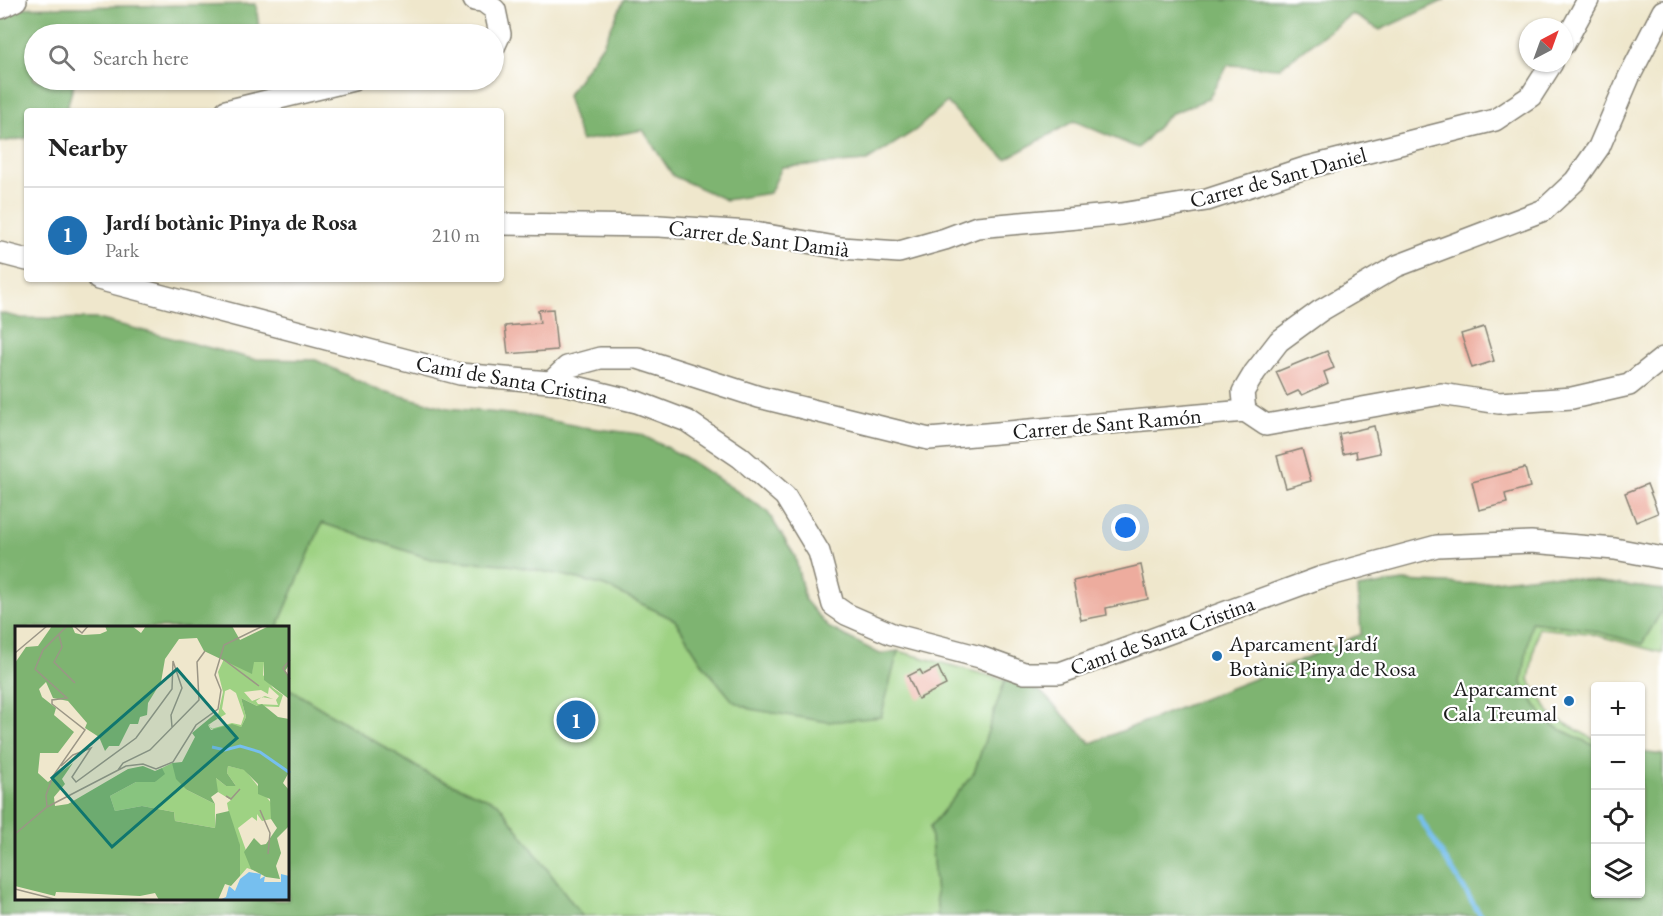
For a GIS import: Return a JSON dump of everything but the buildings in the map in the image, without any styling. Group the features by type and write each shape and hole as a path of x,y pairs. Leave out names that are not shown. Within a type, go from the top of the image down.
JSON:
{"street":[{"path":"0,8 16,0"},
{"path":"474,0 483,1 495,10 498,24"},
{"path":"1573,28 1588,0"},
{"path":"1663,11 1629,77 1599,147 1575,181 1544,210 1397,266 1320,311 1279,341 1255,372 1244,392 1245,411 1266,425 1442,394 1499,403 1572,398 1629,385 1663,358"},
{"name":"Carrer de Sant Daniel","path":"977,227 1121,214 1207,200 1305,168 1495,120 1531,96 1546,72"},
{"path":"238,108 312,90"},
{"name":"Carrer de Sant Damià","path":"504,224 670,226 749,232 841,248 899,252 977,227"},
{"path":"0,253 24,259"},
{"name":"Camí de Santa Cristina","path":"109,282 460,374 551,382 637,402 687,421 740,457 785,496 819,552 833,604 846,614 892,634 980,657 1024,673 1060,673 1319,578 1437,546 1531,542 1615,549 1663,558"},
{"name":"Carrer de Sant Ramón","path":"551,382 567,367 600,358 638,358 759,398 929,439 1245,411"}],"green space":[{"path":"624,0 1445,0 1380,30 1352,14 1279,68 1228,65 1208,99 1170,114 1138,148 1074,121 1006,159 973,130 947,102 916,130 867,161 782,167 770,193 726,200 673,176 643,130 581,141 567,96 603,44"},
{"path":"256,4 258,24 24,24 24,90 72,90 67,108 24,108 24,138 0,142 0,8"},
{"path":"0,313 21,318 98,319 253,359 316,360 375,389 448,408 529,416 582,427 640,434 685,457 767,511 795,556 805,600 828,627 880,654 898,651 881,717 828,722 750,709 733,701 704,666 675,620 605,586 563,575 503,564 431,559 322,523 278,626 15,626 15,901 290,901 290,689 428,774 498,803 582,916 0,916"},
{"path":"322,523 431,559 503,564 563,575 605,586 675,620 704,666 733,701 750,709 881,717 898,651 1005,680 974,773 930,827 938,916 582,916 498,803 428,774 290,689 290,626 278,626"},
{"path":"1546,575 1663,590 1663,609 1642,644 1587,629 1531,622 1522,683 1547,723 1591,744 1591,898 1645,898 1645,753 1663,755 1663,916 938,916 930,827 974,773 1005,680 1040,691 1091,743 1294,663 1361,634 1358,588 1403,581 1468,584"},
{"path":"1663,609 1663,653 1588,633 1538,628 1529,680 1552,716 1591,738 1591,744 1547,723 1522,683 1530,622 1587,629 1642,644"}],"waterway":[{"path":"1419,817 1481,916"}],"place":[{"name":"Aparcament Jardí Botànic Pinya de Rosa","path":"1217,656"},
{"name":"Aparcament Cala Treumal","path":"1569,701"},
{"name":"Jardí botànic Pinya de Rosa","path":"576,720"}]}
